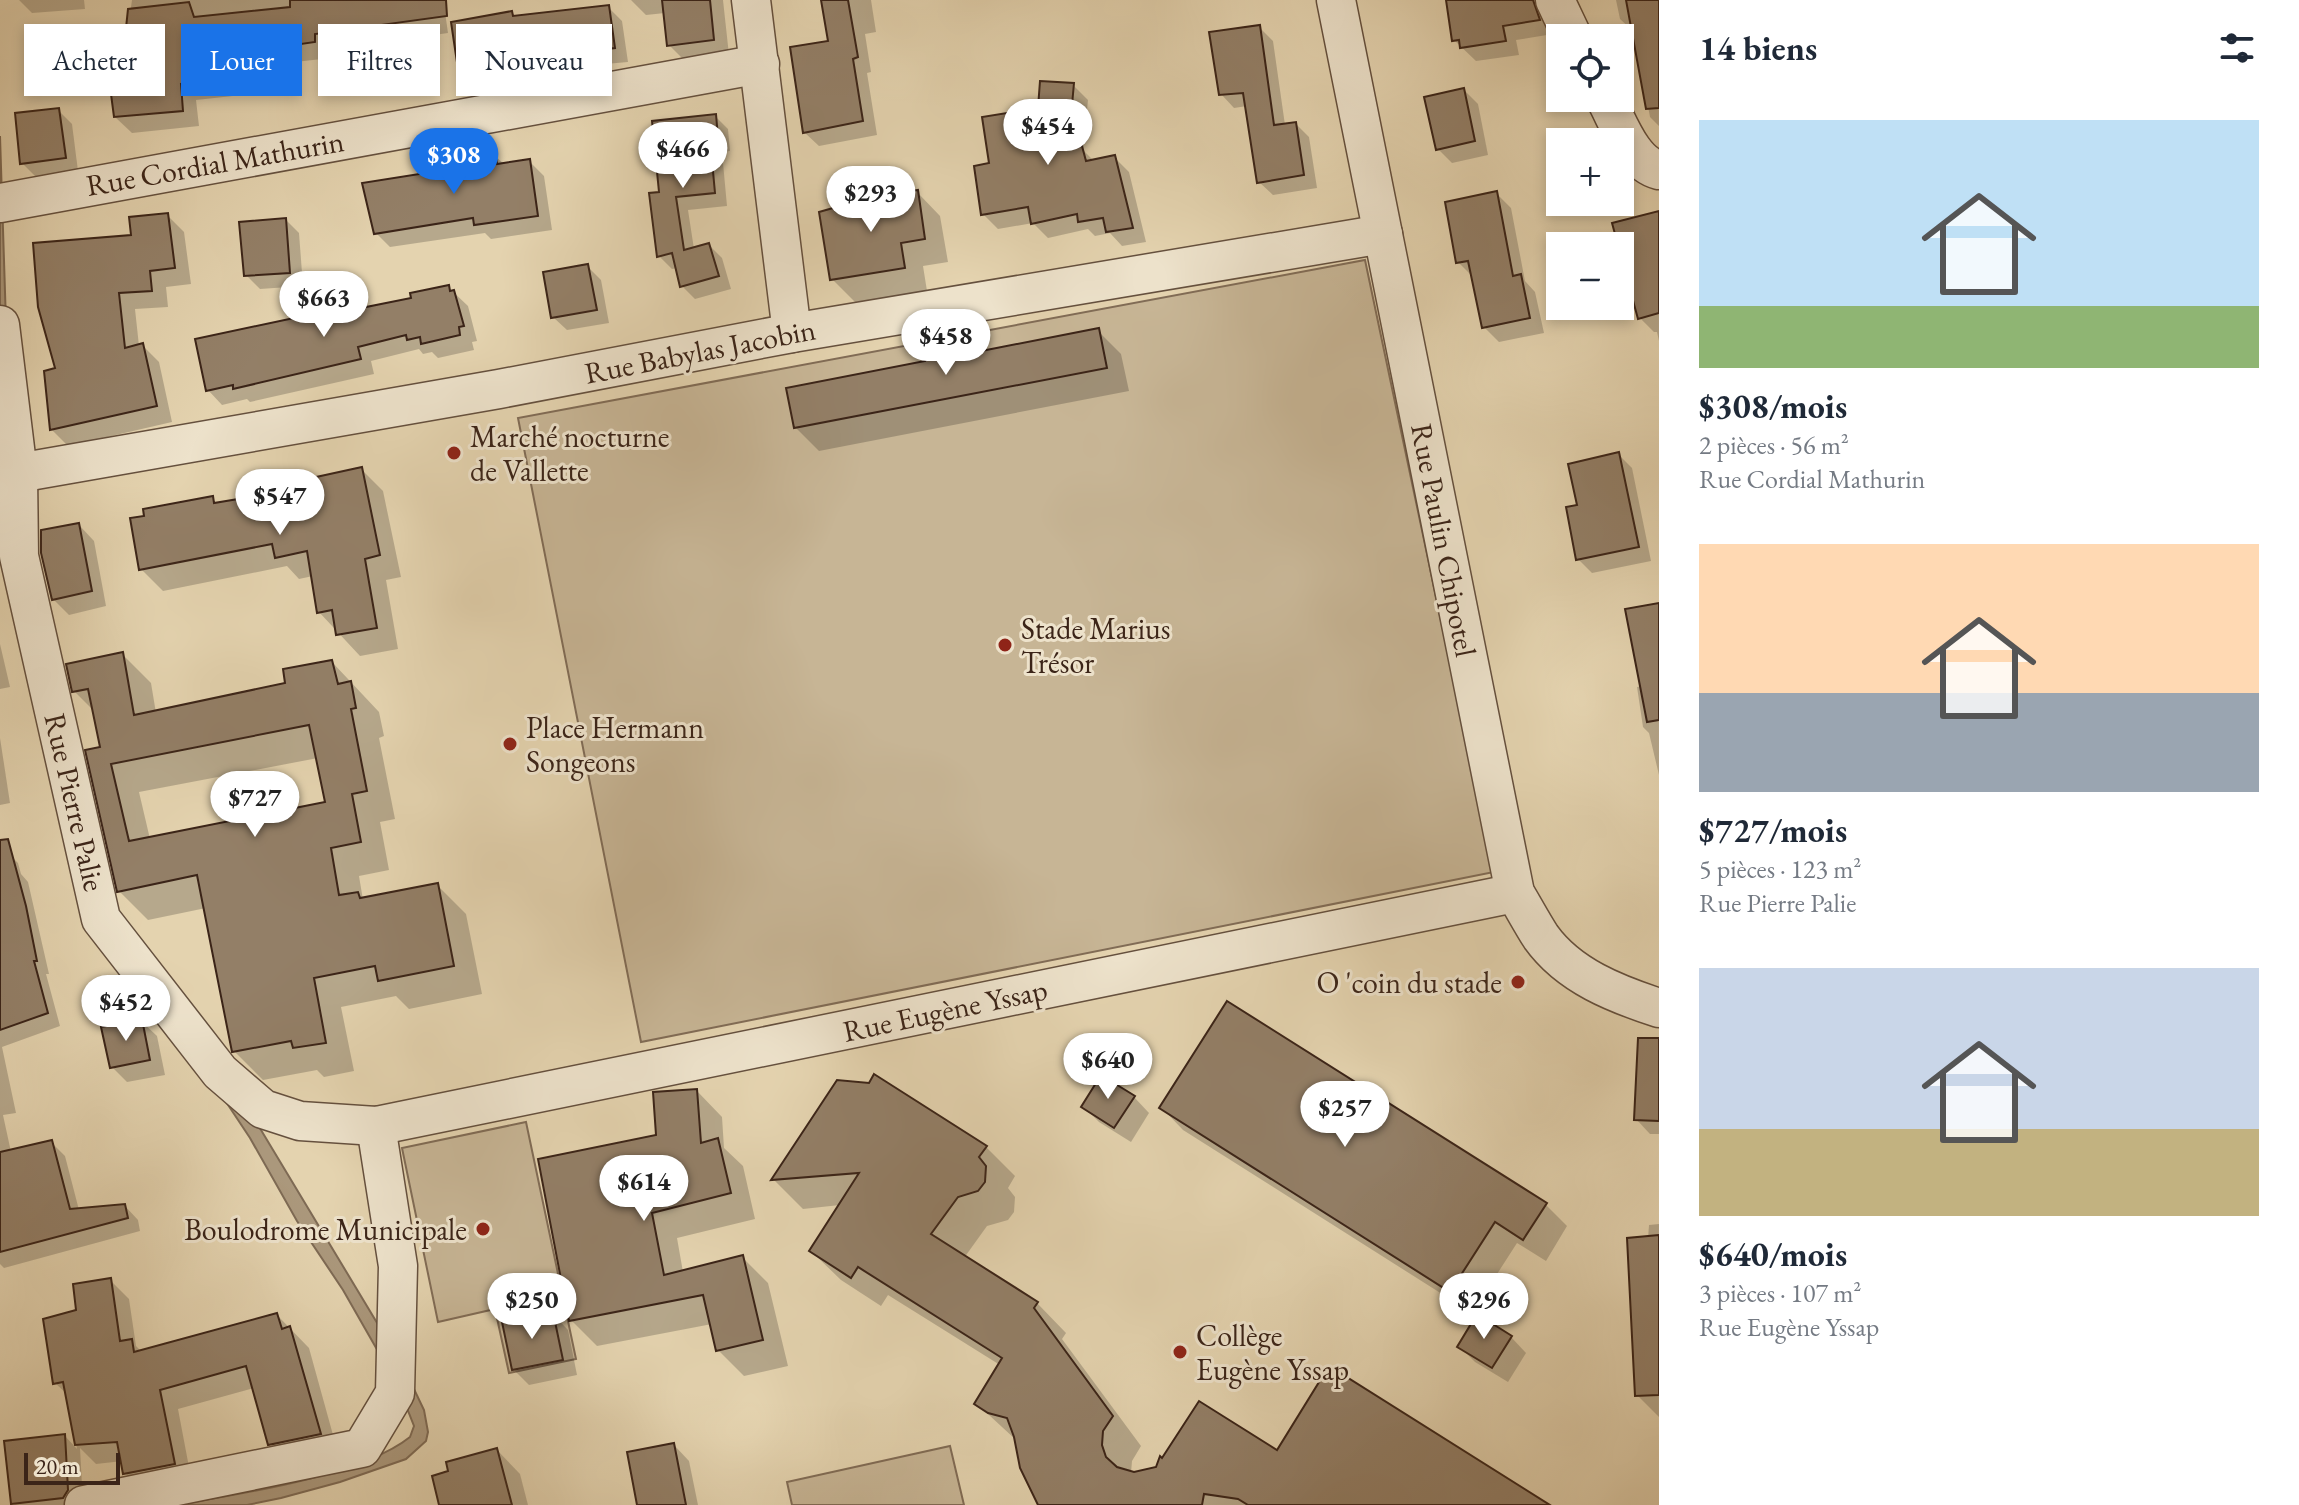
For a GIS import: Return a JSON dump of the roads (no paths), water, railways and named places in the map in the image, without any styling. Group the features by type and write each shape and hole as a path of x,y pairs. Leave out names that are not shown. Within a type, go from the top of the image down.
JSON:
{"street":[{"path":"751,0 792,333"},
{"name":"Rue Paulin Chipotel","path":"1336,0 1515,893 1543,939 1567,963 1612,993 1659,1008"},
{"path":"1555,0 1566,24"},
{"name":"Rue Cordial Mathurin","path":"0,203 760,64"},
{"path":"1613,112 1638,157 1659,170"},
{"name":"Rue Babylas Jacobin","path":"18,473 499,389 792,333 1383,234"},
{"name":"Rue Pierre Palie","path":"0,325 18,473 19,556 101,919 220,1072 263,1109 300,1121 376,1126"},
{"name":"Rue Eugène Yssap","path":"376,1126 1515,893"},
{"path":"84,1505 362,1448 395,1393 398,1266 376,1126"}],"place":[{"name":"Marché nocturne de Vallette","path":"454,453"},
{"name":"Stade Marius Trésor","path":"1005,645"},
{"name":"Place Hermann Songeons","path":"510,744"},
{"name":"O 'coin du stade","path":"1518,982"},
{"name":"Boulodrome Municipale","path":"483,1229"},
{"name":"Collège Eugène Yssap","path":"1180,1352"}]}
